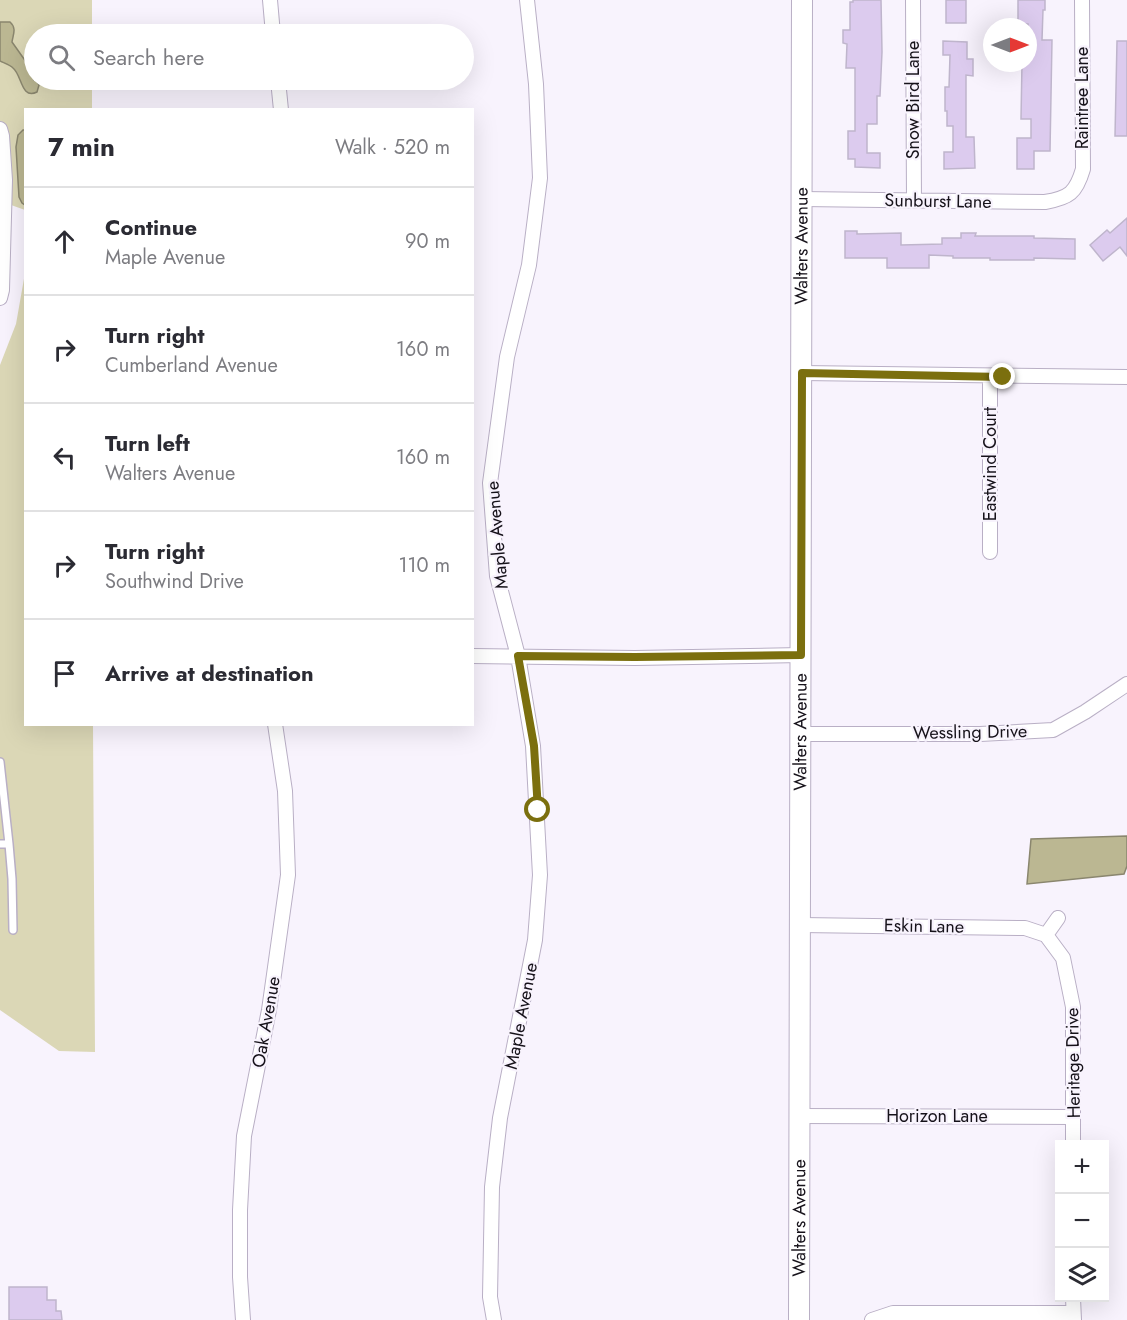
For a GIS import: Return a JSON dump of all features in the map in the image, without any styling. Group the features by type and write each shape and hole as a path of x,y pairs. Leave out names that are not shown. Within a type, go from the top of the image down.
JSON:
{"main road":[{"name":"Walters Avenue","path":"800,1320 802,0"}],"street":[{"path":"270,0 272,24"},
{"name":"Maple Avenue","path":"494,1320 490,1297 492,1187 500,1118 536,940 540,875 534,746 518,656 497,576 490,483 507,357 529,265 540,178 536,84 526,0"},
{"name":"Snow Bird Lane","path":"913,0 914,201"},
{"name":"Raintree Lane","path":"1072,193 1083,169 1082,0"},
{"path":"279,90 281,108"},
{"path":"0,129 5,180 0,298"},
{"name":"Sunburst Lane","path":"802,199 1045,202 1060,200 1072,193"},
{"path":"802,373 1127,378"},
{"name":"Eastwind Court","path":"990,376 990,552"},
{"path":"474,656 801,655"},
{"name":"Wessling Drive","path":"801,734 980,734 1053,730 1086,712 1127,684"},
{"name":"Oak Avenue","path":"243,1320 240,1277 240,1210 244,1136 270,1010 288,875 285,791 275,726"},
{"path":"1046,936 1058,918"},
{"name":"Eskin Lane","path":"801,925 1025,928 1046,936"},
{"name":"Heritage Drive","path":"1046,936 1063,958 1074,1007 1074,1140"},
{"name":"Horizon Lane","path":"800,1116 1074,1117"},
{"path":"872,1320 894,1313 1074,1317"}],"lane":[{"path":"0,762 12,879 13,930"},
{"path":"0,844 9,844"}],"shaded area":[{"path":"0,0 92,0 92,24 24,24 24,90 92,90 92,108 24,108 24,210 0,201"},
{"path":"0,22 10,22 14,32 12,42 24,59 24,88 16,71 0,61"},
{"path":"25,90 38,90 32,94"},
{"path":"24,130 24,204 19,197 16,147 18,135"},
{"path":"24,279 24,726 93,726 95,1052 59,1051 0,1010 0,365 16,324"},
{"path":"1127,836 1127,866 1124,874 1027,884 1031,839"}],"building":[{"path":"853,0 881,0 882,52 880,96 877,96 877,124 867,124 867,153 880,153 880,168 855,167 855,159 848,159 848,131 855,131 855,68 846,68 847,44 843,43 843,30 850,30 850,2"},
{"path":"946,0 966,0 966,23 946,23"},
{"path":"1018,0 1045,0 1042,40 1052,40 1050,151 1034,151 1034,169 1017,169 1017,138 1031,138 1031,119 1021,119 1022,72 1037,72 1037,18 1018,18"},
{"path":"943,41 967,42 967,59 973,59 973,76 966,75 966,137 974,137 975,168 944,169 944,152 953,152 953,126 947,126 947,111 945,111 945,87 949,87 950,55 943,55"},
{"path":"1117,41 1127,41 1127,136 1115,136"},
{"path":"1127,218 1127,256 1120,247 1103,261 1090,245 1107,230 1110,233"},
{"path":"845,231 857,231 857,234 901,233 901,245 942,244 942,238 961,238 961,233 976,233 975,236 1075,239 1075,259 990,260 990,258 953,258 953,256 929,255 929,268 887,268 887,258 845,258"},
{"path":"9,1287 47,1287 47,1300 56,1300 56,1311 61,1311 62,1320 9,1320"}],"route":[{"path":"538,810 534,746 518,656 801,655 802,373 1003,377"}]}
